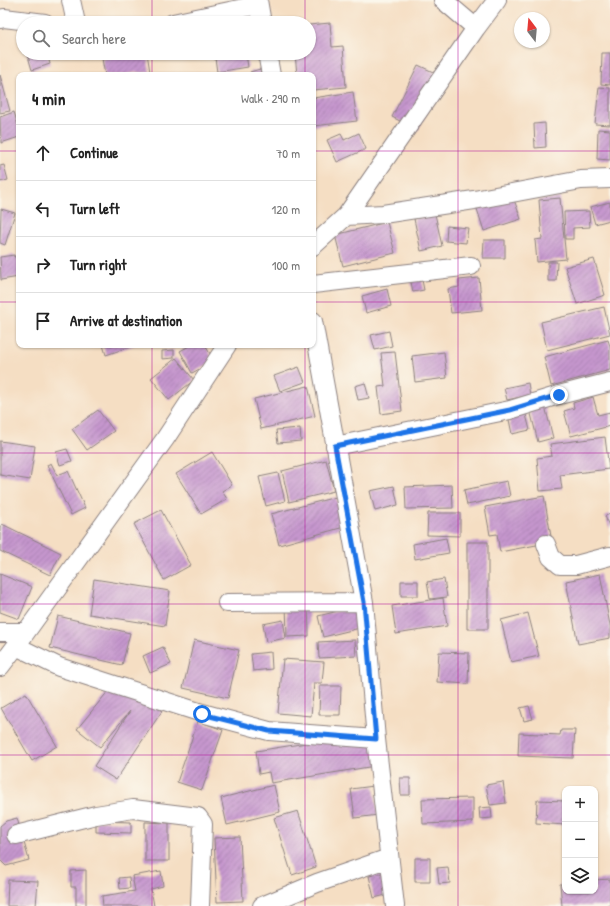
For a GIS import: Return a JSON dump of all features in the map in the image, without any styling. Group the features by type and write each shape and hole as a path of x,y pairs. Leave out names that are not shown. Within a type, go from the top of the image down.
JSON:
{"street":[{"path":"71,0 74,16"},
{"path":"443,0 476,28"},
{"path":"316,243 346,216 497,0"},
{"path":"201,16 258,2 261,16"},
{"path":"0,19 16,19"},
{"path":"268,60 270,72"},
{"path":"346,216 383,214 474,200 581,180 610,179"},
{"path":"316,284 471,266"},
{"path":"316,338 364,602 376,739 395,906"},
{"path":"0,667 165,439 225,348"},
{"path":"335,446 510,410 559,395 610,382"},
{"path":"546,544 552,557 560,565 576,565 610,556"},
{"path":"228,602 364,602"},
{"path":"0,632 26,632"},
{"path":"16,646 58,666 202,714 269,731 376,739"},
{"path":"16,835 96,815 133,809 198,817 203,824 200,906"},
{"path":"262,906 317,883 389,858"}],"building":[{"path":"330,23 332,47 343,46 346,87 316,90 316,72 297,72 296,60 316,60 316,24"},
{"path":"602,53 610,53 610,85 601,84"},
{"path":"29,60 49,60 50,64 32,70"},
{"path":"102,60 148,60 150,72 139,72 104,72"},
{"path":"215,60 247,60 248,67 217,72"},
{"path":"418,65 444,77 418,130 392,117"},
{"path":"260,69 261,72 250,72"},
{"path":"0,75 10,111 0,113"},
{"path":"599,87 610,88 610,125 595,124"},
{"path":"353,92 357,121 316,126 316,98"},
{"path":"14,112 16,118 16,138 1,143 0,117"},
{"path":"545,123 546,147 535,148 534,124"},
{"path":"598,129 610,130 610,160 597,159"},
{"path":"359,133 366,149 337,162 327,140 341,134 344,140"},
{"path":"4,165 8,180 0,182 0,166"},
{"path":"513,197 521,219 484,231 477,209"},
{"path":"560,198 566,259 537,262 535,240 542,239 539,200"},
{"path":"610,202 610,220 595,224 590,207"},
{"path":"1,209 15,213 5,245 0,243"},
{"path":"589,211 590,227 573,228 573,239 565,239 564,212"},
{"path":"435,214 442,246 421,251 414,219"},
{"path":"387,222 395,253 343,266 335,235"},
{"path":"447,226 468,228 466,243 446,241"},
{"path":"484,240 505,240 505,258 483,258"},
{"path":"14,255 14,257 16,257 16,278 1,280 0,257"},
{"path":"594,259 605,295 577,304 565,267"},
{"path":"548,262 557,262 556,281 548,281"},
{"path":"421,275 424,290 413,292 410,277"},
{"path":"479,278 482,310 451,313 448,289 459,287 459,280"},
{"path":"387,289 391,306 366,313 362,296"},
{"path":"604,307 610,334 547,350 541,322"},
{"path":"389,331 392,346 375,350 371,335"},
{"path":"608,340 610,346 610,370 551,386 544,357"},
{"path":"104,348 126,348 106,355"},
{"path":"186,348 207,348 214,361 192,373 180,351"},
{"path":"174,350 174,358 162,359 162,351"},
{"path":"395,352 402,411 381,414 378,387 385,386 381,353"},
{"path":"444,352 447,378 415,382 412,356"},
{"path":"176,358 194,380 169,400 151,378"},
{"path":"299,367 305,382 280,391 274,376"},
{"path":"365,383 369,398 358,400 355,386"},
{"path":"528,383 530,395 507,400 504,388"},
{"path":"308,386 315,416 261,429 254,399"},
{"path":"593,397 598,415 610,412 610,426 571,436 564,411 574,408 573,403"},
{"path":"544,402 553,438 538,442 529,406"},
{"path":"98,410 114,431 87,450 72,429"},
{"path":"525,411 530,430 512,434 508,415"},
{"path":"300,428 301,441 278,443 276,430"},
{"path":"605,437 609,469 560,475 562,489 540,491 537,458 552,456 550,444"},
{"path":"0,441 35,446 30,480 0,475"},
{"path":"67,449 72,461 60,465 56,452"},
{"path":"212,452 232,485 222,491 227,499 201,514 176,474"},
{"path":"326,460 334,491 289,502 282,471"},
{"path":"51,463 57,475 68,471 85,508 71,515 47,465"},
{"path":"278,473 285,501 266,506 259,477"},
{"path":"507,481 510,496 467,505 464,490"},
{"path":"452,485 453,508 406,509 405,487"},
{"path":"394,486 398,505 375,511 370,491"},
{"path":"544,496 552,542 500,552 497,534 490,535 485,507"},
{"path":"336,497 344,527 279,545 271,514"},
{"path":"161,510 191,565 164,580 134,524"},
{"path":"428,513 460,513 460,536 427,535"},
{"path":"610,514 610,529 605,516"},
{"path":"2,524 61,553 50,575 0,551 0,527"},
{"path":"446,538 449,553 415,559 413,544"},
{"path":"467,542 488,542 488,629 467,629"},
{"path":"0,574 32,587 19,619 0,612"},
{"path":"600,574 610,625 610,638 578,644 566,581"},
{"path":"94,579 170,591 165,626 89,614"},
{"path":"444,579 447,597 430,599 427,582"},
{"path":"401,581 418,581 418,596 401,596"},
{"path":"443,598 447,626 396,634 392,606"},
{"path":"308,602 309,636 287,637 286,603"},
{"path":"359,606 364,627 323,637 318,616"},
{"path":"528,613 539,656 511,662 501,620"},
{"path":"58,616 130,633 122,665 50,648"},
{"path":"283,620 286,638 266,642 263,624"},
{"path":"194,640 239,650 228,698 183,688"},
{"path":"355,640 356,656 319,658 318,642"},
{"path":"163,647 171,664 150,673 143,656"},
{"path":"271,652 272,669 253,671 251,654"},
{"path":"439,652 469,653 468,684 437,682"},
{"path":"283,659 324,662 322,683 314,683 311,716 278,713"},
{"path":"114,684 136,702 140,697 162,711 116,780 94,766 130,711 100,747 77,729"},
{"path":"320,686 341,686 340,715 319,715"},
{"path":"26,693 57,746 32,761 1,708"},
{"path":"529,706 533,719 524,721 520,708"},
{"path":"198,721 223,730 202,790 177,782"},
{"path":"561,730 575,730 573,758 518,756 519,733 560,735"},
{"path":"376,732 381,765 271,783 269,772 259,774 256,751"},
{"path":"400,778 410,778 410,795 401,795"},
{"path":"503,782 506,803 490,805 486,785"},
{"path":"274,785 280,812 227,825 221,798"},
{"path":"374,786 378,815 355,818 351,789"},
{"path":"473,798 473,822 423,824 422,799"},
{"path":"537,800 562,801 562,825 536,823"},
{"path":"491,807 492,818 480,819 479,808"},
{"path":"298,811 316,867 292,875 274,818"},
{"path":"17,818 29,860 6,866 0,860 0,826 6,821"},
{"path":"96,821 131,822 131,833 96,832"},
{"path":"145,822 169,823 169,861 145,861"},
{"path":"240,837 243,901 217,902 214,838"},
{"path":"415,858 430,858 430,882 415,882"},
{"path":"448,867 450,883 439,884 437,868"},
{"path":"86,870 86,906 76,906 76,887 71,887 71,871"},
{"path":"161,871 163,886 151,889 154,906 103,906 102,896 135,891 132,876"},
{"path":"394,871 398,892 374,898 369,876"},
{"path":"129,877 130,888 120,889 119,878"},
{"path":"610,879 610,906 562,906 560,884 562,884 562,894 598,894 598,880"},
{"path":"8,880 38,881 36,906 7,906"}],"route":[{"path":"202,714 269,731 376,739 364,602 335,446 510,410 559,395"}]}
